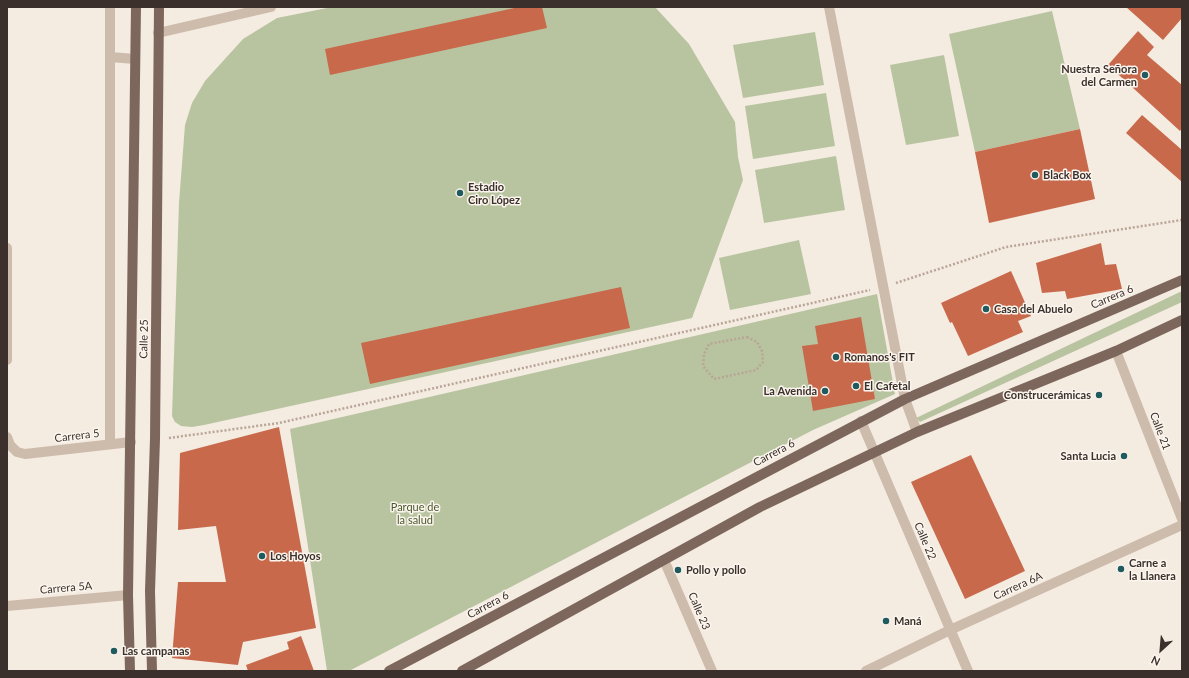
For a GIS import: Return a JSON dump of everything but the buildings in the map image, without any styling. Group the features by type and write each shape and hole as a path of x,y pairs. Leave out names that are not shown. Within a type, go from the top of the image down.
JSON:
{"main road":[{"name":"Calle 25","path":"130,671 128,595 136,7"},
{"name":"Calle 25","path":"152,671 150,591 155,439 159,7"},
{"name":"Carrera 6","path":"389,671 905,398 1182,280"},
{"path":"462,671 760,507 917,432 1116,352 1182,320"}],"street":[{"path":"110,7 110,444"},
{"path":"158,33 270,7"},
{"path":"828,7 905,398 917,432"},
{"path":"110,57 135,59"},
{"path":"7,248 7,360"},
{"name":"Calle 21","path":"1116,352 1182,519"},
{"name":"Calle 22","path":"861,421 968,671"},
{"name":"Carrera 5","path":"7,438 10,445 17,452 25,454 131,442"},
{"name":"Carrera 6A","path":"866,671 950,630 1182,525"},
{"name":"Calle 23","path":"664,560 712,671"},
{"name":"Carrera 5A","path":"7,606 128,595"}],"path":[{"path":"155,439 279,423 883,287 1006,247 1182,220"},
{"path":"747,338 757,342 762,351 763,362 756,370 714,379 703,366 704,354 709,344 747,338"}],"green space":[{"name":"Estadio Ciro López","path":"332,7 655,7 689,44 735,122 738,157 743,180 692,318 204,425 192,427 181,426 175,422 172,416 179,203 185,125 192,103 205,81 243,39 277,18"},
{"path":"1052,11 1080,129 975,152 949,34"},
{"path":"815,32 824,85 743,98 733,45"},
{"path":"944,55 959,136 906,145 890,65"},
{"path":"826,93 835,146 753,159 745,106"},
{"path":"836,156 845,210 764,223 755,170"},
{"path":"799,240 811,294 730,310 719,258"},
{"path":"1182,291 1182,302 920,422 916,418"},
{"name":"Parque de la salud","path":"877,294 895,394 813,430 349,671 327,671 290,429"}],"place":[{"name":"Nuestra Señora del Carmen","path":"1145,75"},
{"name":"Black Box","path":"1035,175"},
{"name":"Estadio Ciro López","path":"460,193"},
{"name":"Casa del Abuelo","path":"986,309"},
{"name":"Romanos's FIT","path":"836,357"},
{"name":"El Cafetal","path":"856,386"},
{"name":"La Avenida","path":"825,391"},
{"name":"Construcerámicas","path":"1099,395"},
{"name":"Santa Lucia","path":"1124,456"},
{"name":"Los Hoyos","path":"262,556"},
{"name":"Carne a la Llanera","path":"1121,569"},
{"name":"Pollo y pollo","path":"678,570"},
{"name":"Maná","path":"886,621"},
{"name":"Las campanas","path":"114,651"}]}
